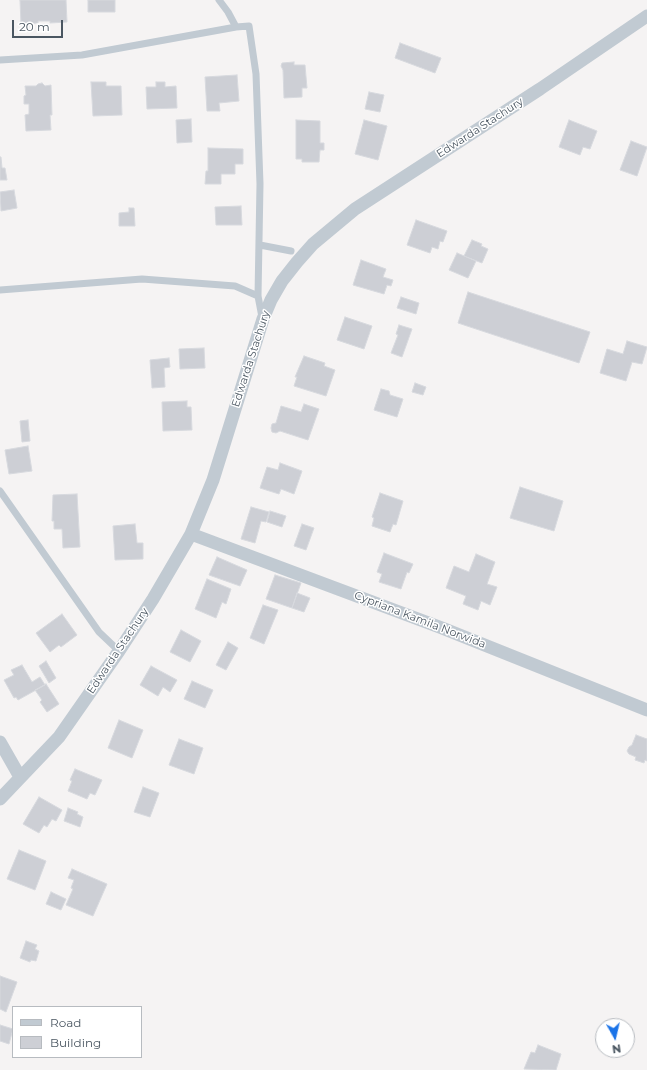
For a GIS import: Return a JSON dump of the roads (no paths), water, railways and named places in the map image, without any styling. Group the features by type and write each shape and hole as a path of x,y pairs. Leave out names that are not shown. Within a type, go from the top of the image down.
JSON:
{"street":[{"name":"Edwarda Stachury","path":"0,799 59,737 153,599 191,534 213,480 262,319 282,281 297,262 313,244 355,209 540,89 647,16"},
{"name":"Cypriana Kamila Norwida","path":"191,534 442,628 647,710"},
{"path":"0,742 20,777"}],"lane":[{"path":"219,0 228,12 236,27"},
{"path":"0,60 82,55 236,27 249,26 256,74 260,184 258,296 262,319"},
{"path":"260,245 291,251"},
{"path":"0,290 142,279 234,286 258,296"},
{"path":"0,492 99,632 119,651"}]}
